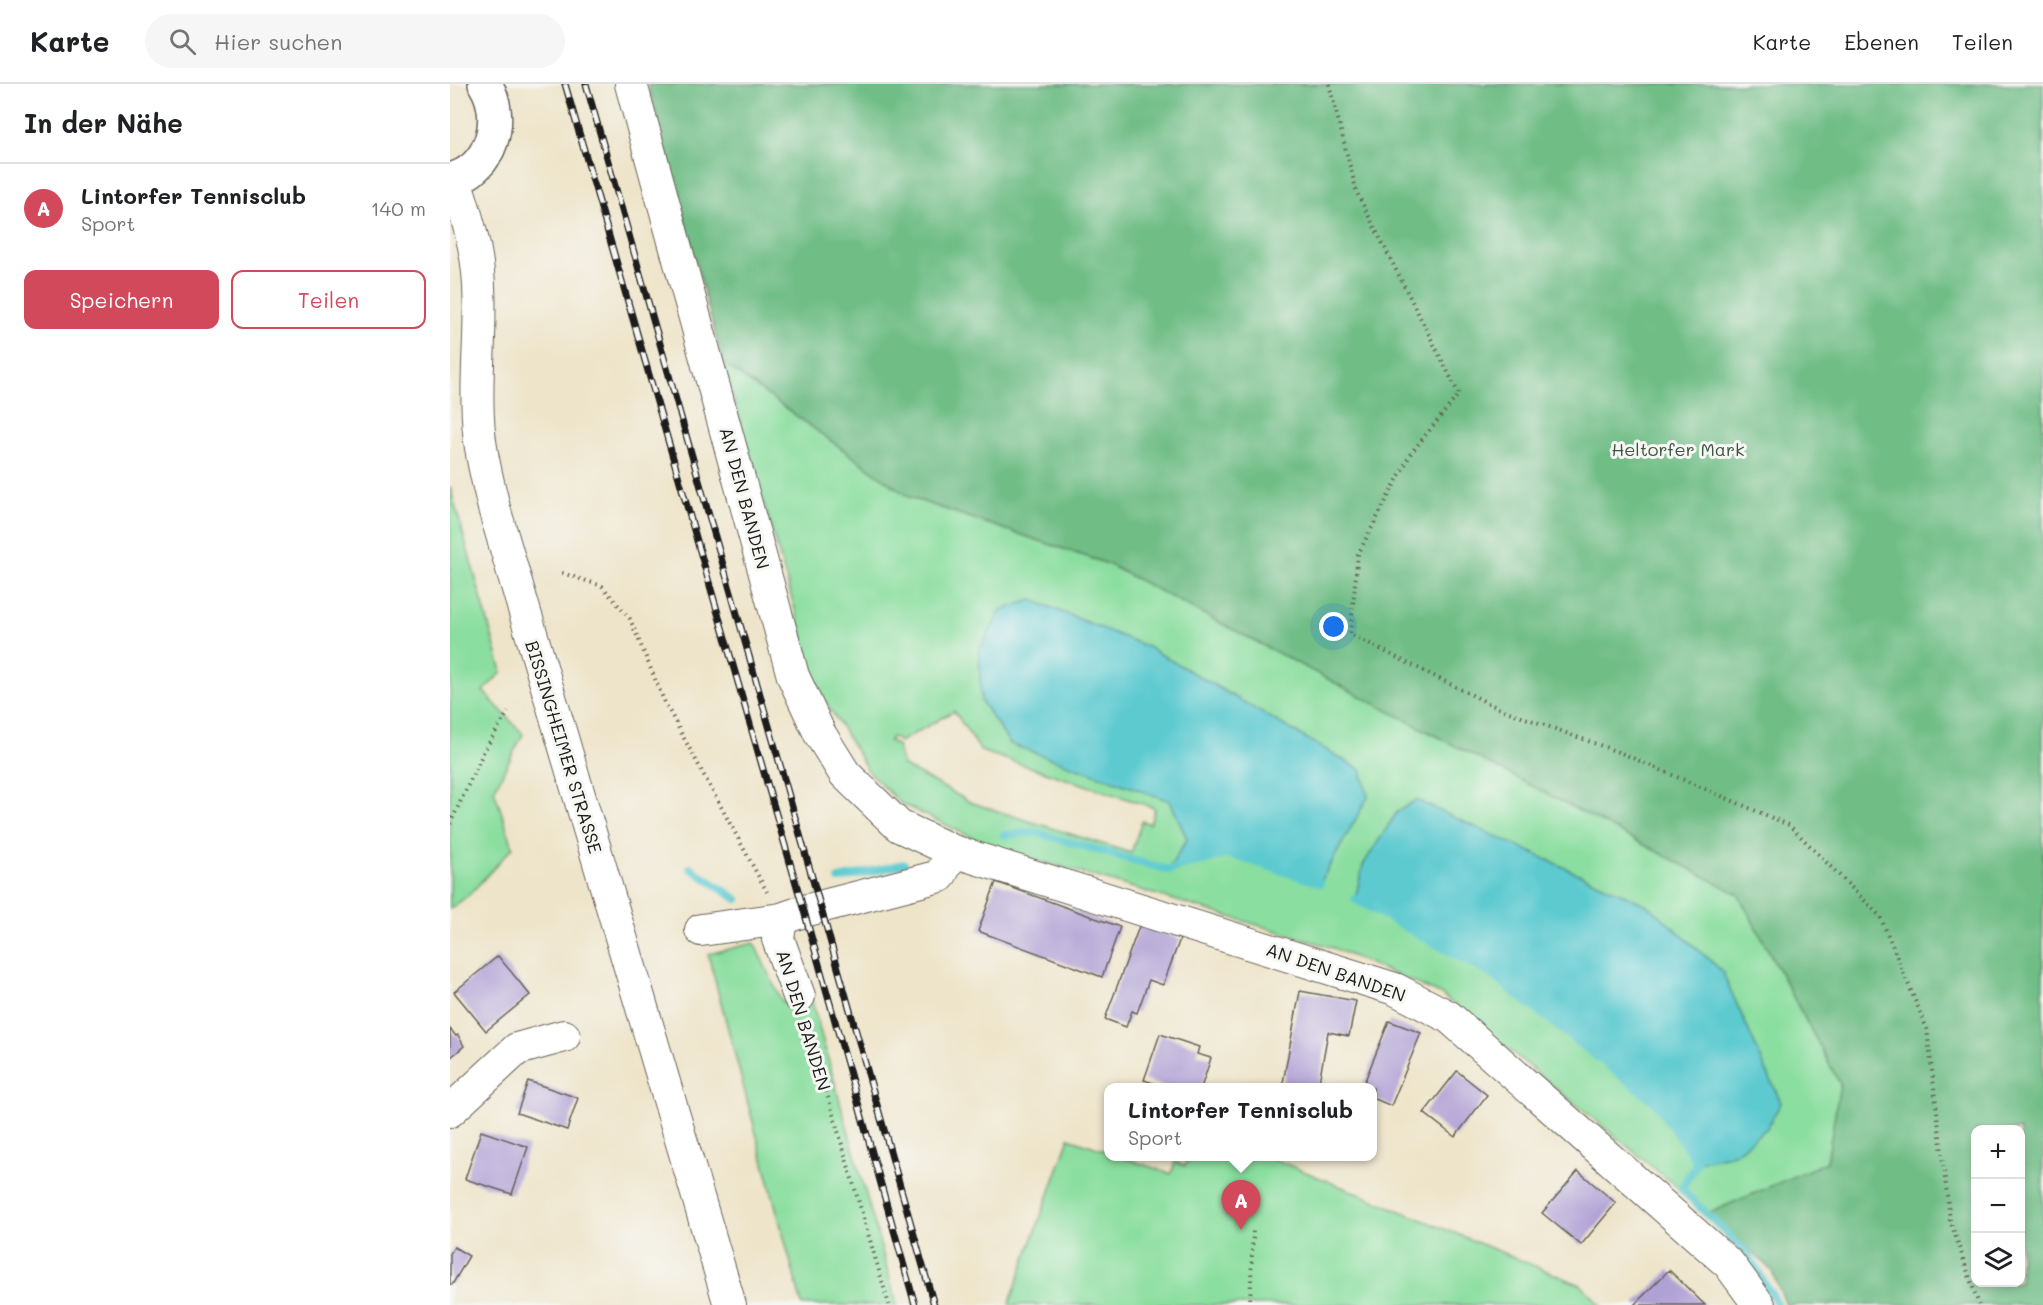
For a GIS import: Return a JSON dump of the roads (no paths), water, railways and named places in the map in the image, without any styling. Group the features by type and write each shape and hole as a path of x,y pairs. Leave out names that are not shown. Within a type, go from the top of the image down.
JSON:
{"main road":[{"path":"453,180 477,165 491,145 496,120 492,96 485,84"}],"street":[{"name":"AN DEN BANDEN","path":"632,84 793,676 820,734 845,774 899,826 953,851 1395,989 1449,1017 1729,1264 1759,1305"},
{"name":"BISSINGHEIMER STRASSE","path":"453,180 470,230 478,269 481,310 478,418 482,457 494,508 730,1305"},
{"path":"701,930 781,919 940,876 953,851"},
{"name":"AN DEN BANDEN","path":"781,919 778,939 799,996"},
{"path":"450,1111 517,1049 564,1036"}],"water":[{"path":"1032,600 1148,647 1361,770 1368,797 1320,883 1229,854 1168,870 1187,839 1170,801 1010,744 981,701 979,651 1001,610"},
{"path":"1416,800 1649,906 1722,971 1781,1103 1767,1128 1734,1154 1697,1162 1653,1101 1492,975 1355,899 1363,865 1397,812"}],"waterway":[{"path":"1004,835 1034,832 1168,870 1229,854 1320,883"},
{"path":"839,879 904,864"},
{"path":"690,868 737,899"},
{"path":"1355,899 1492,975 1654,1101 1697,1162 1681,1189 1746,1252 1778,1305"}],"railway":[{"path":"565,84 804,911 915,1305"},
{"path":"586,84 934,1305"}],"place":[{"name":"Lintorfer Tennisclub","path":"1241,1230"}],"park label":[{"name":"Heltorfer Mark","path":"1678,449"}]}
